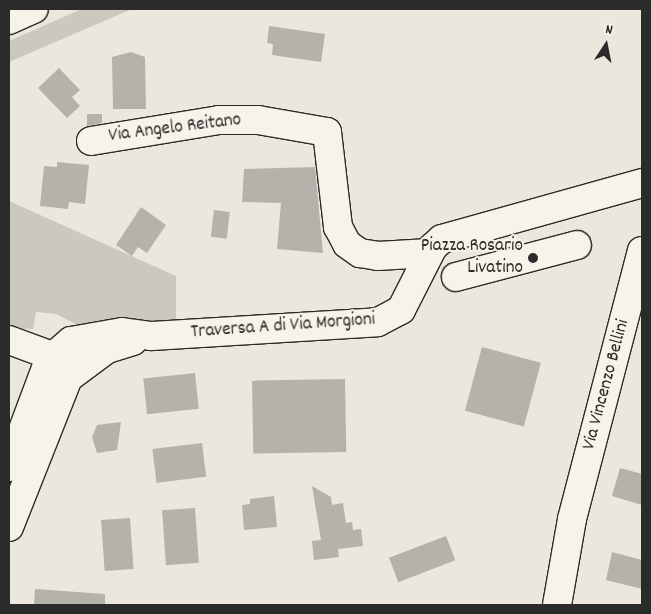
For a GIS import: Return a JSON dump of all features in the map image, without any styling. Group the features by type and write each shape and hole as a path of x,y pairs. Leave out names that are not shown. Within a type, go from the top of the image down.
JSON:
{"main road":[{"path":"9,20 34,9"},
{"name":"Via Angelo Reitano","path":"91,141 219,120 258,120 327,132 338,227 347,244 360,253 378,256 431,250 442,239 642,183"},
{"path":"517,218 528,258"},
{"path":"456,277 577,244"},
{"name":"Traversa A di Via Morgioni","path":"9,527 46,399 54,353 92,335 122,332 152,336 378,322 401,310 431,250"},
{"name":"Via Vincenzo Bellini","path":"572,519 642,251"},
{"name":"Traversa A di Via Morgioni","path":"9,467 46,399 78,368 107,349 152,336"},
{"path":"9,340 54,353 78,368"},
{"path":"542,605 572,519"},
{"path":"557,605 572,519"}],"shaded area":[{"path":"82,9 132,9 9,62 9,41"},
{"path":"9,201 176,276 176,325 90,331 56,314 36,312 33,329 9,328"}],"building":[{"path":"269,26 325,34 321,62 272,55 273,44 267,43"},
{"path":"131,52 145,57 146,109 113,109 112,57"},
{"path":"59,68 80,90 72,97 80,106 67,118 38,88"},
{"path":"87,114 102,114 102,123 87,126"},
{"path":"57,162 89,165 85,204 69,202 68,209 40,206 44,166 57,167"},
{"path":"315,167 323,253 277,249 281,203 242,202 244,169"},
{"path":"141,207 166,225 147,253 138,247 132,256 116,245"},
{"path":"214,210 230,212 227,239 211,237"},
{"path":"482,347 541,363 524,427 465,411"},
{"path":"195,373 199,409 147,414 143,378"},
{"path":"345,379 346,452 253,454 252,381"},
{"path":"121,422 117,450 97,453 92,437 97,425"},
{"path":"202,443 206,477 157,483 152,449"},
{"path":"620,468 642,474 642,505 612,496"},
{"path":"312,486 331,497 332,505 343,503 346,523 352,522 353,530 361,529 363,546 338,549 339,557 314,560 312,541 321,540"},
{"path":"274,496 277,527 244,530 242,505 250,504 250,499"},
{"path":"195,508 199,563 166,565 162,510"},
{"path":"130,518 134,569 105,571 101,520"},
{"path":"446,536 455,560 398,582 389,558"},
{"path":"612,552 642,560 642,589 606,580"},
{"path":"35,589 105,594 105,605 34,605"}],"place":[{"name":"Piazza Rosario Livatino","path":"533,258"}]}
